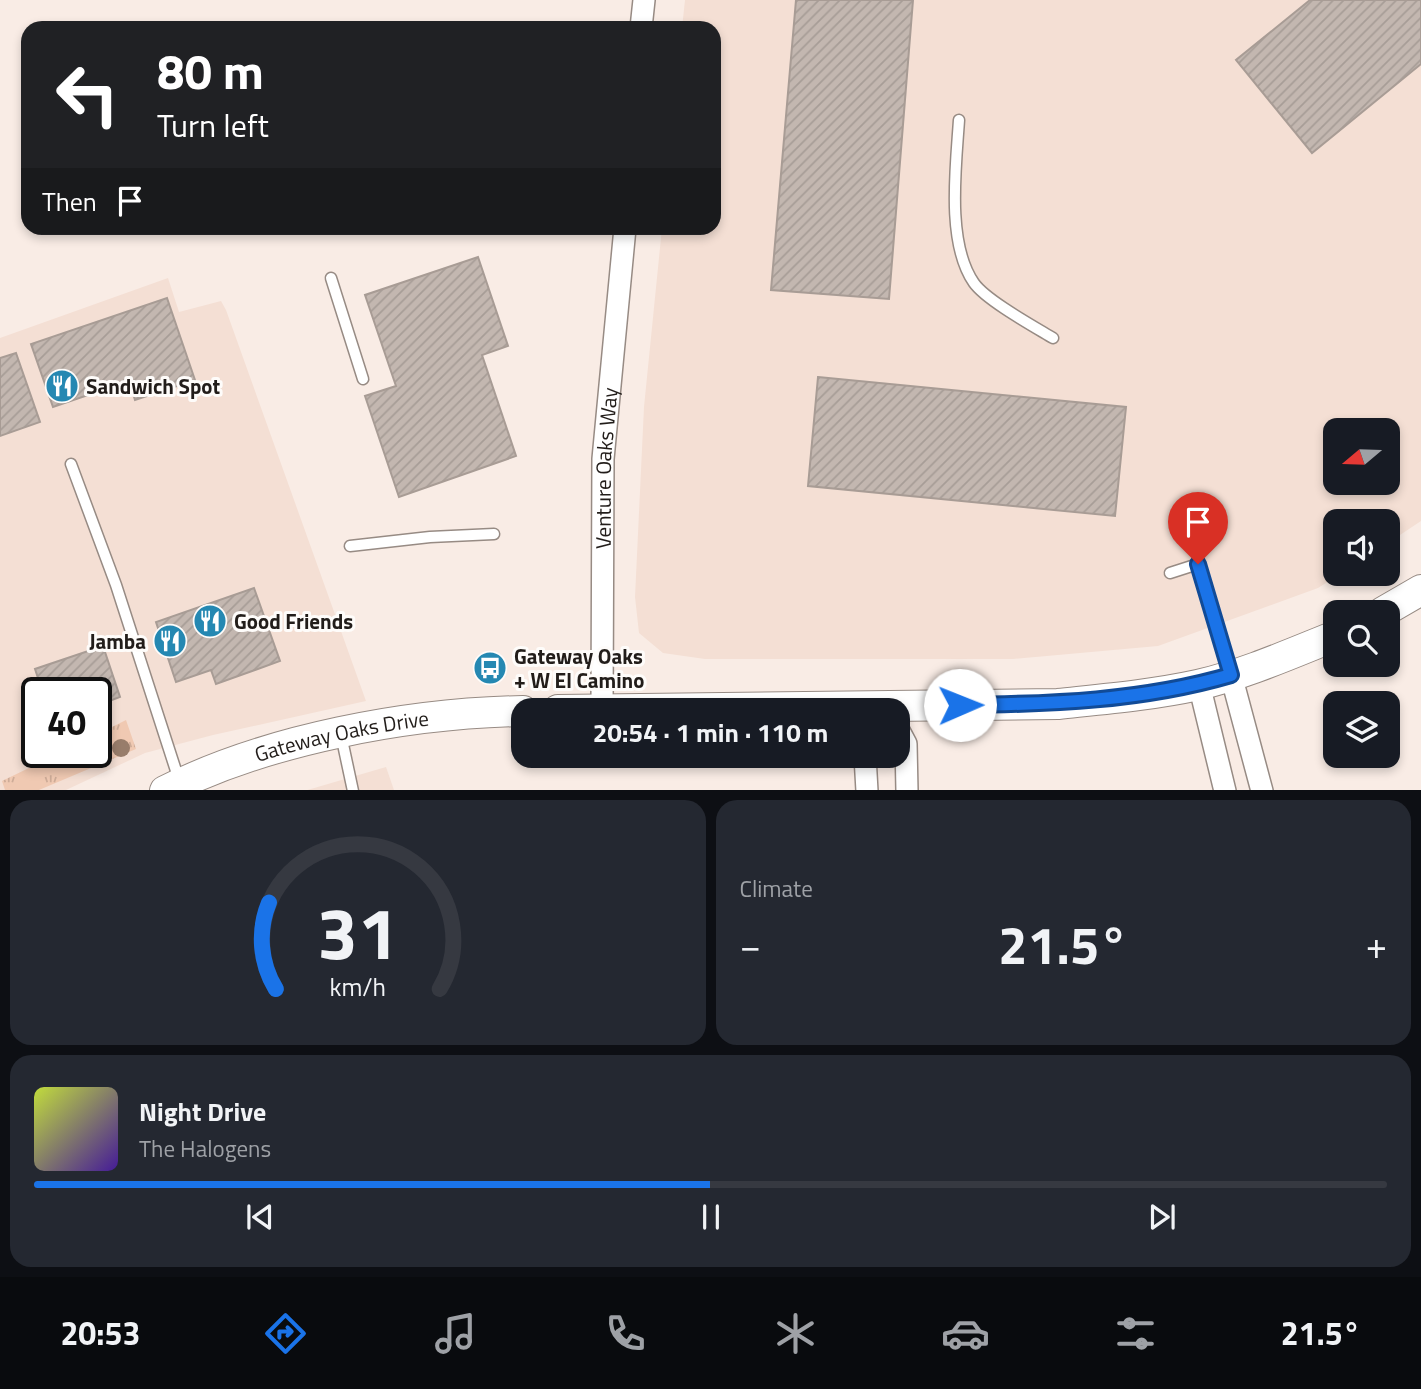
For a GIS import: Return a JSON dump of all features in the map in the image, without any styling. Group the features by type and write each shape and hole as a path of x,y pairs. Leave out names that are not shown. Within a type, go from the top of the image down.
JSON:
{"street":[{"path":"642,21 644,0"},
{"name":"Venture Oaks Way","path":"602,698 603,459 624,235"},
{"path":"1400,602 1421,590"},
{"path":"910,713 1058,704 1137,696 1231,675 1323,641"},
{"path":"1231,675 1254,789"},
{"path":"1199,684 1225,790"},
{"name":"Gateway Oaks Drive","path":"173,787 246,759 340,733 431,717 511,712"},
{"path":"866,768 867,790"},
{"path":"907,768 907,790"}],"lane":[{"path":"958,120 954,208 959,244 974,284 1005,309 1053,338"},
{"path":"331,278 363,379"},
{"path":"71,464 116,585 173,787"},
{"path":"350,546 430,537 494,534"},
{"path":"1170,573 1198,564 1231,675"},
{"path":"340,733 352,790"}],"shaded area":[{"path":"685,0 1421,0 1421,521 1400,535 1400,509 1323,509 1323,585 1158,646 1013,659 705,659 663,653 639,633 635,597 644,407 661,235 721,235 721,21 683,21"},
{"path":"168,278 179,312 221,301 226,310 366,701 145,753 66,790 0,790 0,338"},
{"path":"386,767 394,790 307,790"}],"green space":[{"path":"126,720 136,749 112,759 112,727"},
{"path":"29,768 91,768 39,790 5,790 2,781"}],"building":[{"path":"796,0 913,0 889,299 771,290"},
{"path":"1310,0 1421,0 1421,64 1312,153 1236,60"},
{"path":"478,257 508,346 482,355 516,456 399,497 365,396 396,386 365,295"},
{"path":"167,298 195,380 135,400 129,381 53,407 31,344"},
{"path":"16,353 40,422 0,436 0,358"},
{"path":"818,377 1126,407 1115,516 808,486"},
{"path":"254,588 280,661 216,684 211,670 176,682 156,622"},
{"path":"103,646 120,697 112,700 112,677 38,677 35,669"}],"place":[{"name":"Sandwich Spot","path":"62,386"},
{"name":"Good Friends","path":"210,621"},
{"name":"Jamba","path":"170,641"},
{"name":"Gateway Oaks + W El Camino","path":"490,668"}],"route":[{"path":"960,705 1058,704 1137,696 1231,675 1198,564"}]}
